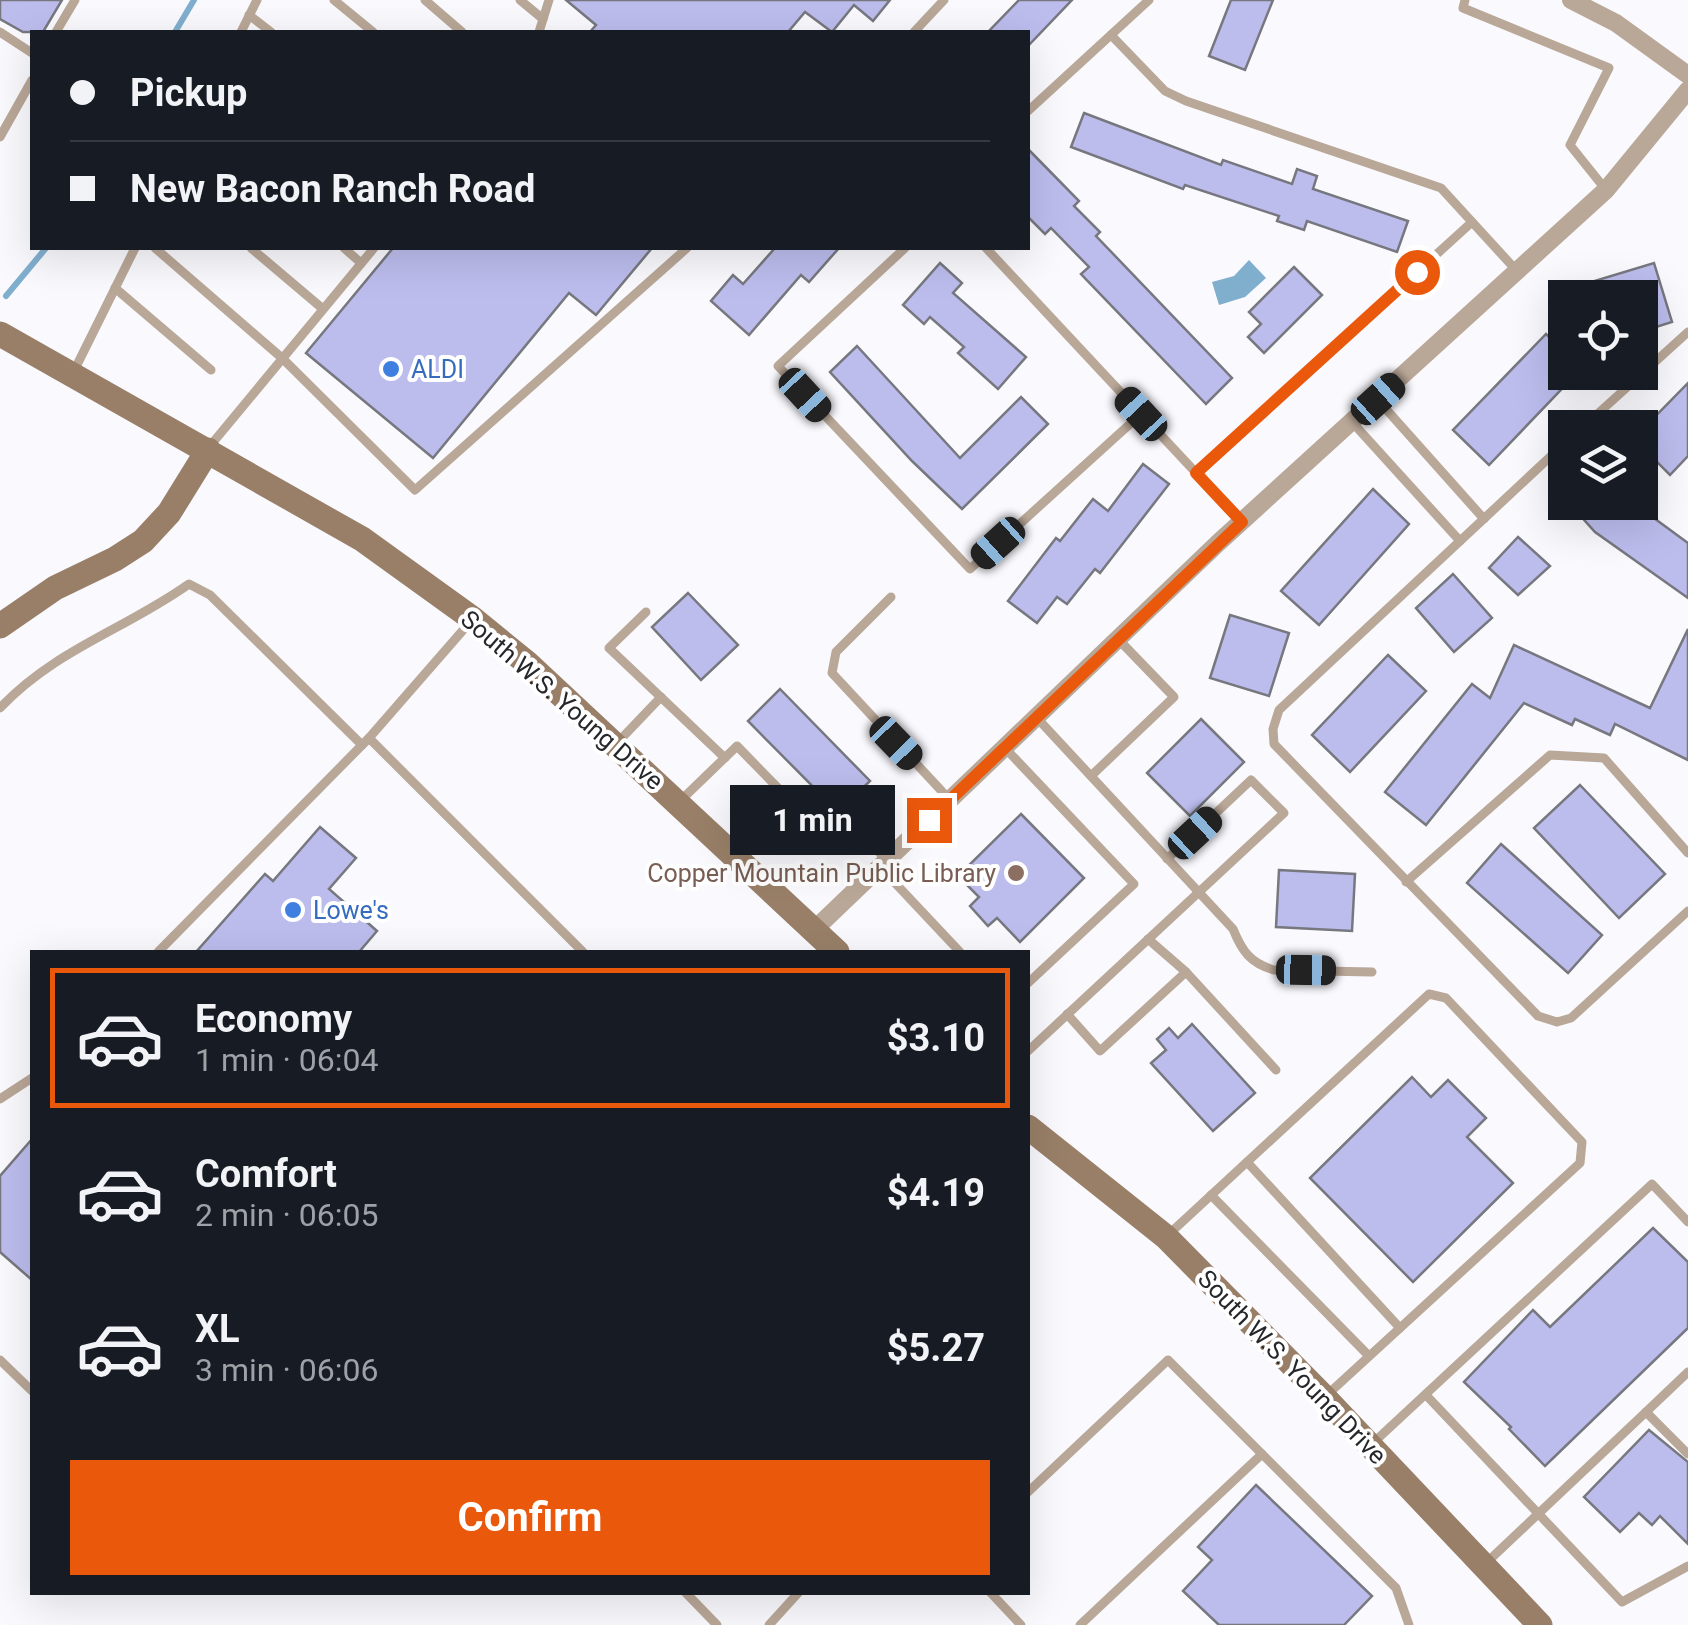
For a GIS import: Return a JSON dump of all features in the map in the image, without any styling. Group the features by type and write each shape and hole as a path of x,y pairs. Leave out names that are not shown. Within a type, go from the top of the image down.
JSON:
{"main road":[{"name":"South W.S. Young Drive","path":"0,334 362,539 472,618 616,745 835,950"},
{"path":"0,626 54,588 116,558 143,540 169,513 208,450"},
{"name":"South W.S. Young Drive","path":"1030,1129 1166,1237 1540,1625"}],"street":[{"path":"1570,0 1616,22 1688,75"},
{"path":"815,930 1242,522 1606,190 1688,90"}],"lane":[{"path":"57,30 76,0"},
{"path":"241,30 256,0"},
{"path":"334,0 371,30"},
{"path":"425,0 460,30"},
{"path":"520,0 543,20"},
{"path":"540,30 549,0"},
{"path":"916,30 944,0"},
{"path":"1030,109 1148,0"},
{"path":"1466,0 1463,8 1609,68 1570,145 1606,190"},
{"path":"249,15 268,30"},
{"path":"0,32 30,52"},
{"path":"1111,35 1165,91 1186,101 1441,188 1518,272"},
{"path":"0,137 30,84"},
{"path":"1196,473 1472,222"},
{"path":"73,373 134,250"},
{"path":"157,250 282,358 415,490 684,250"},
{"path":"253,250 323,309"},
{"path":"346,250 361,263"},
{"path":"208,450 372,250"},
{"path":"902,250 778,366 970,568 1141,414"},
{"path":"988,250 1242,522"},
{"path":"114,288 211,370"},
{"path":"1602,410 1688,332"},
{"path":"1378,399 1484,518"},
{"path":"1352,422 1460,541"},
{"path":"1548,459 1279,710 1273,730 1274,744 1538,1016 1557,1022 1572,1018 1688,910"},
{"path":"0,708 18,688 68,652 152,610 189,584 210,594 581,950"},
{"path":"891,597 836,652 832,672 950,800"},
{"path":"646,612 610,648 724,758"},
{"path":"160,950 366,742 472,618"},
{"path":"1091,776 1174,697 1118,639"},
{"path":"616,745 661,697"},
{"path":"1036,717 1233,929 1244,954 1259,966 1274,970 1372,972"},
{"path":"678,803 738,746 819,830 842,835 890,790"},
{"path":"1004,748 1134,884 1030,980"},
{"path":"1406,882 1550,755 1604,758 1688,852"},
{"path":"1030,1049 1284,813 1251,780 1167,859"},
{"path":"852,825 958,950"},
{"path":"1148,939 1186,972 1276,1070"},
{"path":"1067,1014 1100,1051 1186,972"},
{"path":"1166,1237 1429,994 1446,998 1582,1142 1580,1163 1324,1397"},
{"path":"0,1098 30,1079"},
{"path":"1247,1162 1400,1328"},
{"path":"1370,1446 1652,1184 1688,1222"},
{"path":"1211,1195 1369,1356"},
{"path":"0,1360 30,1389"},
{"path":"1030,1490 1168,1360 1396,1588 1408,1625"},
{"path":"1484,1566 1688,1372"},
{"path":"1426,1394 1622,1602 1688,1566"},
{"path":"1646,1412 1688,1454"},
{"path":"1080,1625 1262,1454"},
{"path":"687,1595 717,1625"},
{"path":"769,1625 796,1595"},
{"path":"993,1595 1020,1625"},
{"path":"1090,1615 1100,1625"}],"water":[{"path":"1249,260 1266,278 1245,297 1219,305 1212,282 1234,276"}],"building":[{"path":"0,0 62,0 44,30 23,32 0,19"},
{"path":"566,0 890,0 873,21 854,5 834,30 805,12 790,30 592,30 596,25"},
{"path":"1019,0 1072,0 1030,44 1030,30 990,30"},
{"path":"1231,0 1273,0 1245,70 1209,56"},
{"path":"1084,113 1221,165 1223,160 1292,184 1297,169 1317,176 1313,189 1408,221 1397,252 1307,221 1304,230 1277,221 1279,216 1185,185 1183,189 1071,147"},
{"path":"1030,151 1079,201 1074,206 1100,232 1096,236 1232,378 1206,404 1081,274 1089,267 1051,228 1045,234 1030,219"},
{"path":"391,250 650,250 596,315 569,293 433,458 306,353"},
{"path":"773,250 837,250 809,282 801,275 749,335 711,301 733,275 743,284"},
{"path":"940,263 962,283 953,293 1026,357 998,389 958,353 964,347 930,317 924,324 903,305"},
{"path":"1654,263 1672,322 1658,326 1658,280 1598,280"},
{"path":"1294,267 1322,295 1264,353 1248,337 1261,324 1249,312"},
{"path":"1548,336 1548,390 1561,390 1489,465 1453,430"},
{"path":"857,346 960,458 1021,397 1048,424 962,509 830,372"},
{"path":"1688,383 1688,456 1670,475 1658,463 1658,414"},
{"path":"1143,464 1169,484 1100,573 1095,569 1067,604 1057,597 1037,623 1008,601 1056,538 1060,541 1093,499 1108,511"},
{"path":"1373,489 1409,524 1319,625 1281,591"},
{"path":"1584,520 1657,520 1688,543 1688,598 1595,532"},
{"path":"1518,537 1550,566 1518,595 1489,568"},
{"path":"1453,574 1492,618 1454,652 1416,608"},
{"path":"688,593 738,645 701,680 652,627"},
{"path":"1230,615 1289,633 1269,696 1210,678"},
{"path":"1688,629 1688,760 1615,724 1610,735 1575,719 1572,725 1524,703 1426,825 1385,792 1472,684 1490,698 1514,645 1650,708"},
{"path":"1388,655 1426,691 1350,772 1312,735"},
{"path":"780,689 870,781 838,812 748,721"},
{"path":"1201,719 1244,762 1190,816 1147,773"},
{"path":"1580,785 1665,874 1619,918 1534,828"},
{"path":"1021,814 1084,878 1020,942 997,918 988,926 970,906 979,897 958,876"},
{"name":"Lowe's","path":"320,827 356,858 329,889 377,931 361,950 198,950 265,874 273,881"},
{"path":"1501,844 1602,935 1568,973 1467,883"},
{"path":"1279,870 1355,874 1352,931 1276,927"},
{"path":"1192,1024 1255,1093 1213,1131 1151,1063 1166,1050 1157,1039 1169,1028 1178,1038"},
{"path":"1412,1077 1431,1097 1448,1080 1486,1118 1467,1137 1513,1183 1413,1282 1310,1178"},
{"path":"30,1141 30,1278 0,1252 0,1176"},
{"path":"1653,1228 1688,1262 1688,1328 1545,1466 1464,1382 1533,1310 1550,1327"},
{"path":"1649,1430 1688,1462 1688,1544 1660,1516 1652,1525 1639,1513 1620,1532 1584,1497"},
{"path":"1256,1485 1372,1596 1344,1625 1219,1625 1183,1591 1212,1560 1198,1547"}],"waterway":[{"path":"176,30 194,0"},
{"path":"6,296 44,250"}],"place":[{"name":"ALDI","path":"391,369"},
{"name":"Copper Mountain Public Library","path":"1016,873"},
{"name":"Lowe's","path":"293,910"}],"route":[{"path":"929,820 1242,522 1196,473 1417,272"}]}
